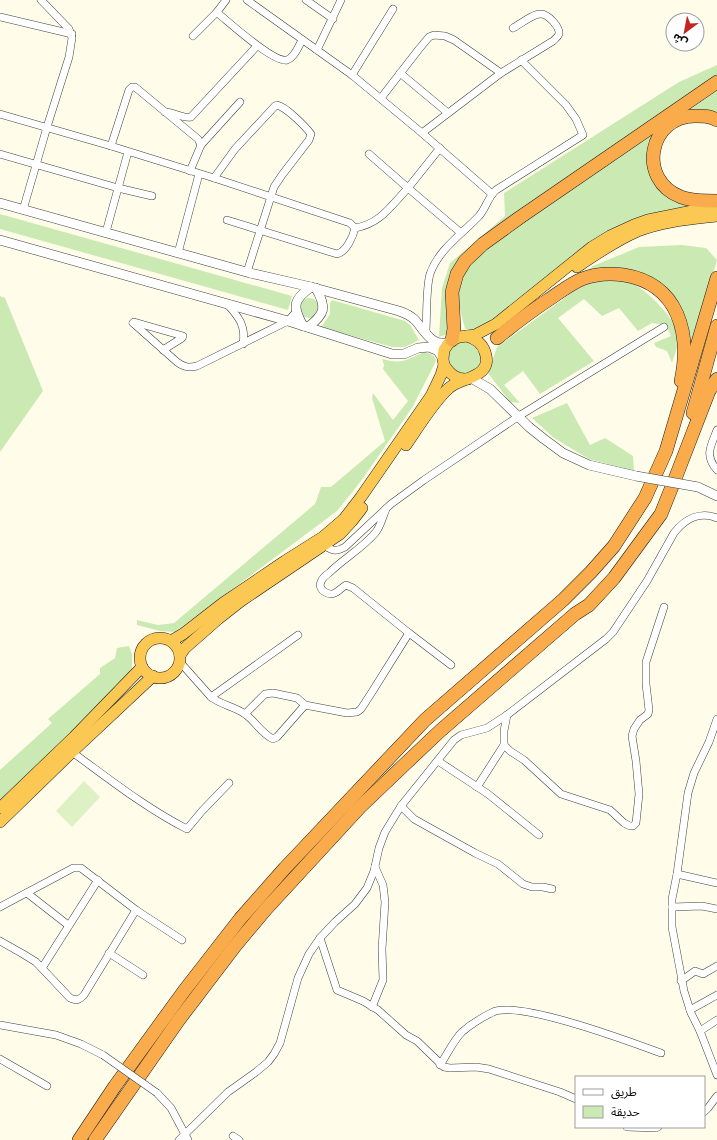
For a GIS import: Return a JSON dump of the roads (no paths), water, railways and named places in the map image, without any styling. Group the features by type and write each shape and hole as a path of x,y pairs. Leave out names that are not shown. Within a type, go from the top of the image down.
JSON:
{"highway":[{"path":"171,641 323,536 344,519 361,498 438,383 444,350 451,341 454,329 452,292 460,266 483,244 623,145 717,82"},
{"path":"717,120 708,116 693,116 678,119 662,132 655,144 653,153 655,171 662,184 669,191 681,198 693,201 717,202"},
{"path":"486,353 509,323 579,266 639,231 701,213 717,206"},
{"path":"451,341 459,337 480,333 496,324 592,248 610,236 648,220 701,213 717,216"},
{"path":"497,338 518,321 561,291 582,279 601,274 617,274 635,277 648,282 663,294 676,310 682,328 685,345 682,374 675,408 644,492 616,532 563,600"},
{"path":"79,1140 115,1086 188,985 240,919 285,868 426,720 563,600 614,546 645,498 666,451 717,278"},
{"path":"575,614 633,542 655,507 677,462 686,436 717,326"},
{"path":"180,658 178,650 171,641 159,638 147,642 140,655 140,661 142,667 147,673 158,678 168,676 175,670 185,648 209,627 241,601 340,534 352,521 441,397 452,386 471,379 481,372 486,361 486,353 479,342 467,336"},
{"path":"443,362 450,374 456,378 463,380 471,379"},
{"path":"94,1140 178,1021 235,946 271,903 360,807 409,760 440,731 575,614 589,605 614,578 661,514 709,391 717,379"},
{"path":"0,808 80,731 142,667"},
{"path":"0,822 153,676"}],"street":[{"path":"24,210 36,164 72,46 72,34 41,0"},
{"path":"193,36 217,12 226,0"},
{"path":"248,0 352,75 381,98 492,194"},
{"path":"306,0 333,19"},
{"path":"317,50 342,0"},
{"path":"352,75 393,9"},
{"path":"217,12 257,46 284,60 291,57 302,40"},
{"path":"422,132 502,73 553,41 558,37 559,33 554,23 545,15 541,14 513,28"},
{"path":"0,17 72,34"},
{"path":"381,98 429,37 434,35 440,34 454,40 502,73"},
{"path":"165,112 175,113 186,118 191,117 257,46"},
{"path":"428,337 426,330 430,276 443,253 479,215 492,194 583,135 576,119 566,105 521,60"},
{"path":"400,73 448,114"},
{"path":"111,146 125,101 129,90 132,87 137,88 198,139 201,145"},
{"path":"190,170 201,145 240,102"},
{"path":"214,178 235,149 275,106 280,106 308,130 311,136 276,182 259,230 247,272"},
{"path":"0,114 190,170 350,223 355,228"},
{"path":"355,228 370,224 382,217 408,188 440,148"},
{"path":"106,232 128,152"},
{"path":"0,154 118,188 152,196"},
{"path":"369,154 461,233"},
{"path":"178,252 199,174"},
{"path":"0,203 247,272 399,311 411,316 428,337 441,344 451,341"},
{"path":"227,220 337,254 340,254 344,250 355,228"},
{"path":"0,240 288,321 392,354 404,354 418,348 429,347 438,351 443,362"},
{"path":"305,326 296,312 296,305 298,298 314,288"},
{"path":"305,326 318,318 323,308 323,301 314,288"},
{"path":"226,304 236,313 243,327 243,344"},
{"path":"163,350 183,336 133,322 163,350 182,365 191,368 288,321 296,312"},
{"path":"415,320 420,320 427,314"},
{"path":"324,545 331,550 336,551 345,547 386,508 424,480 519,416 664,327"},
{"path":"481,372 490,388 544,439 563,453 580,462 636,476 698,487 717,496"},
{"path":"471,379 490,388"},
{"path":"717,430 709,454 710,459 717,470"},
{"path":"386,508 381,523 374,534 330,571 321,580 320,586 322,590 330,595 335,594 346,586 350,586 451,665"},
{"path":"0,1025 56,1035 81,1044 103,1055 157,1093 171,1108 184,1139 228,1092 256,1072 268,1062 274,1054 280,1043 298,978 309,954 320,938 355,904 367,888 375,868 379,848 385,832 401,806 454,740 461,735 487,728 507,715 596,648 613,632 647,581 674,533 680,526 691,518 699,516 704,515 717,518"},
{"path":"504,745 524,760 561,794 610,810 624,823 633,826 636,823 638,794 636,761 632,736 634,729 640,720 648,714 649,710 646,684 646,662 664,607"},
{"path":"245,714 259,699 269,693 292,696 299,699 305,705 347,713 358,712 409,633"},
{"path":"211,697 298,635"},
{"path":"180,658 211,697 245,714 266,734 274,739 305,705"},
{"path":"477,787 504,745 504,731 507,715"},
{"path":"717,719 709,742 694,773 688,793 677,874 672,899 672,927 681,981 690,1010 700,1031 717,1076"},
{"path":"72,752 174,822 187,828 229,784"},
{"path":"438,761 477,787 539,835"},
{"path":"401,806 414,818 474,853 498,864 523,884 532,887 552,889"},
{"path":"0,907 77,867 98,880 136,910 182,940"},
{"path":"372,1007 383,980 382,949 385,902 383,885 375,868"},
{"path":"677,874 717,883"},
{"path":"42,968 98,880"},
{"path":"27,893 68,925"},
{"path":"672,907 702,906 717,909"},
{"path":"0,941 30,958 42,968 70,998 77,1000 84,994 136,910"},
{"path":"320,938 337,990 363,1001 388,1018 406,1035 416,1041 432,1055 440,1065 447,1068 488,1068 560,1092 575,1099"},
{"path":"109,954 143,975"},
{"path":"681,981 694,971 703,974 717,966"},
{"path":"690,1010 717,995"},
{"path":"440,1065 462,1032 494,1012 505,1009 527,1012 560,1020 661,1052"},
{"path":"700,1031 717,1020"},
{"path":"0,1059 47,1086"},
{"path":"705,1111 717,1096"},
{"path":"636,1128 656,1128"}]}
